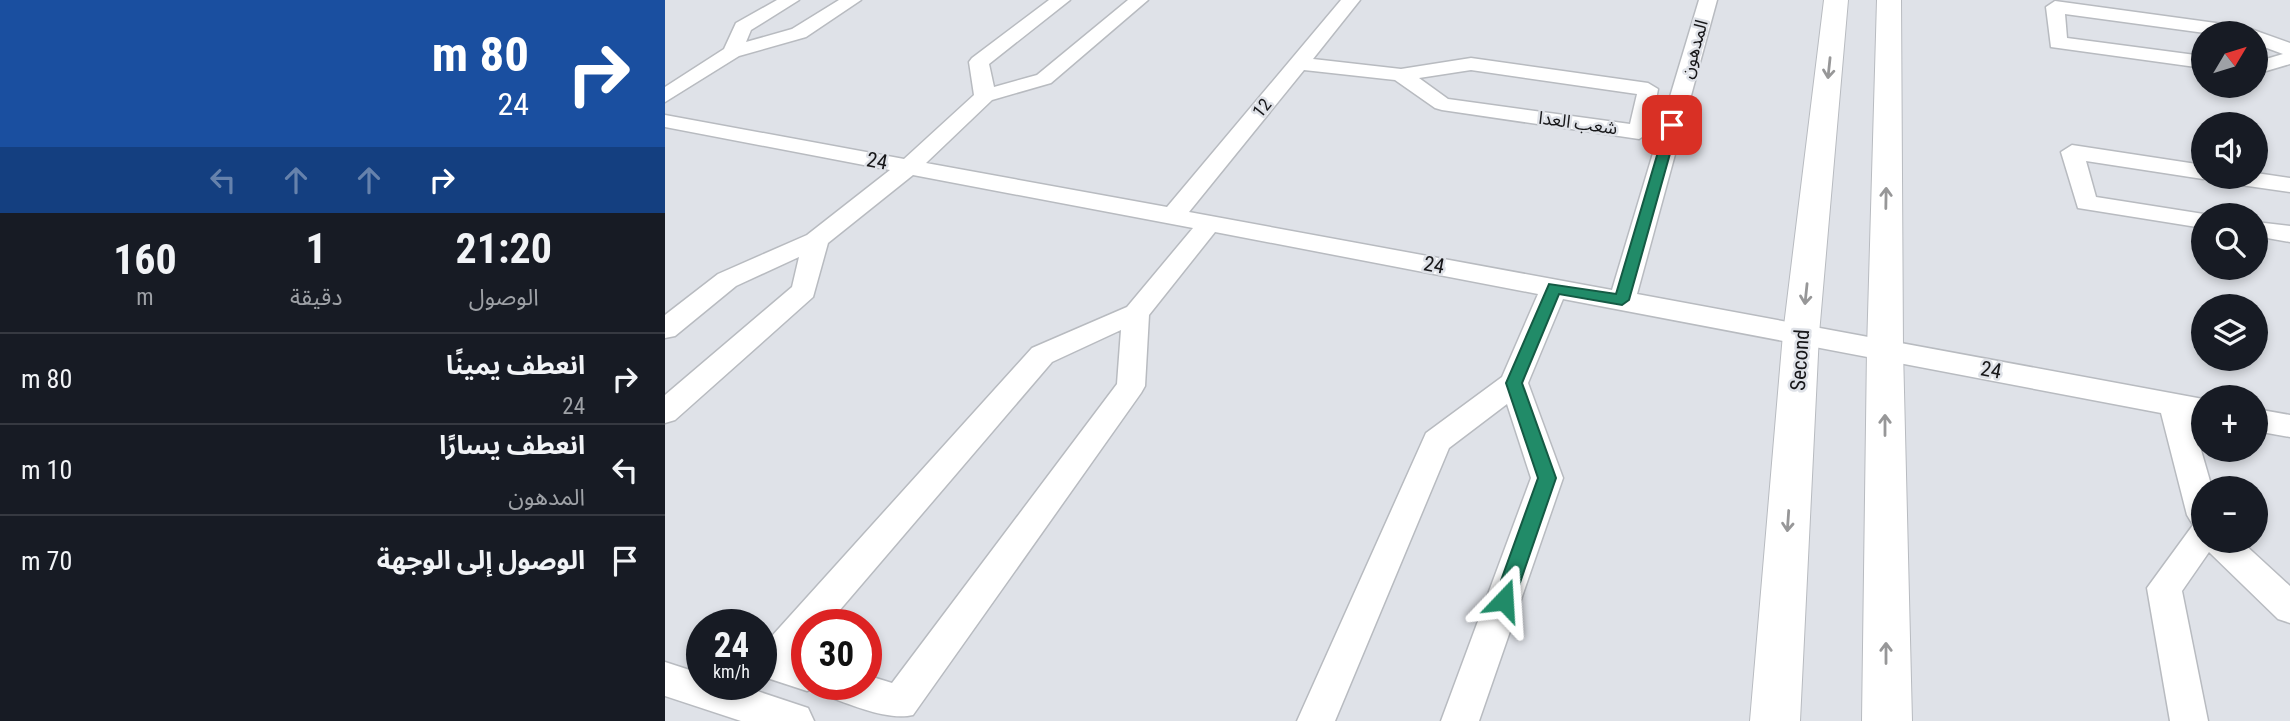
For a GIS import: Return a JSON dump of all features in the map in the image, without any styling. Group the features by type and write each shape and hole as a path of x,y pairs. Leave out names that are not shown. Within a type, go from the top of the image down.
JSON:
{"street":[{"path":"732,52 743,27 790,0"},
{"path":"665,96 732,52 799,33 852,0"},
{"path":"985,96 979,62 1061,0"},
{"path":"665,329 727,280 816,240 908,167 985,96 1044,79 1139,0"},
{"name":"12","path":"1173,216 1350,0"},
{"name":"المدهون","path":"1622,300 1708,0"},
{"name":"Second","path":"1775,721 1801,334 1836,0"},
{"path":"1887,721 1885,350 1889,0"},
{"path":"2191,26 2055,7 2058,43 2191,60"},
{"path":"2268,42 2290,50"},
{"path":"2268,64 2290,58"},
{"name":"شعب العدا","path":"1299,63 1401,75 1471,64 1648,89 1639,132 1442,104 1401,75"},
{"name":"24","path":"665,121 2191,408"},
{"path":"2191,170 2072,152 2086,203 2191,219"},
{"path":"2268,182 2290,185"},
{"path":"819,609 1042,355 1136,313 1210,223"},
{"path":"2268,231 2290,234"},
{"path":"665,412 804,291 816,240"},
{"path":"1316,721 1437,441 1514,383 1554,288"},
{"path":"882,697 901,703 1131,386 1136,313"},
{"path":"1460,721 1547,478 1514,383"},
{"path":"2173,404 2192,476"},
{"path":"2268,422 2290,426"},
{"path":"2189,721 2164,588 2191,552"},
{"path":"2232,553 2290,608"},
{"path":"791,640 771,663 791,669"},
{"path":"665,679 795,721"}],"route":[{"path":"1504,600 1547,478 1514,383 1554,288 1622,300 1672,125"}]}
